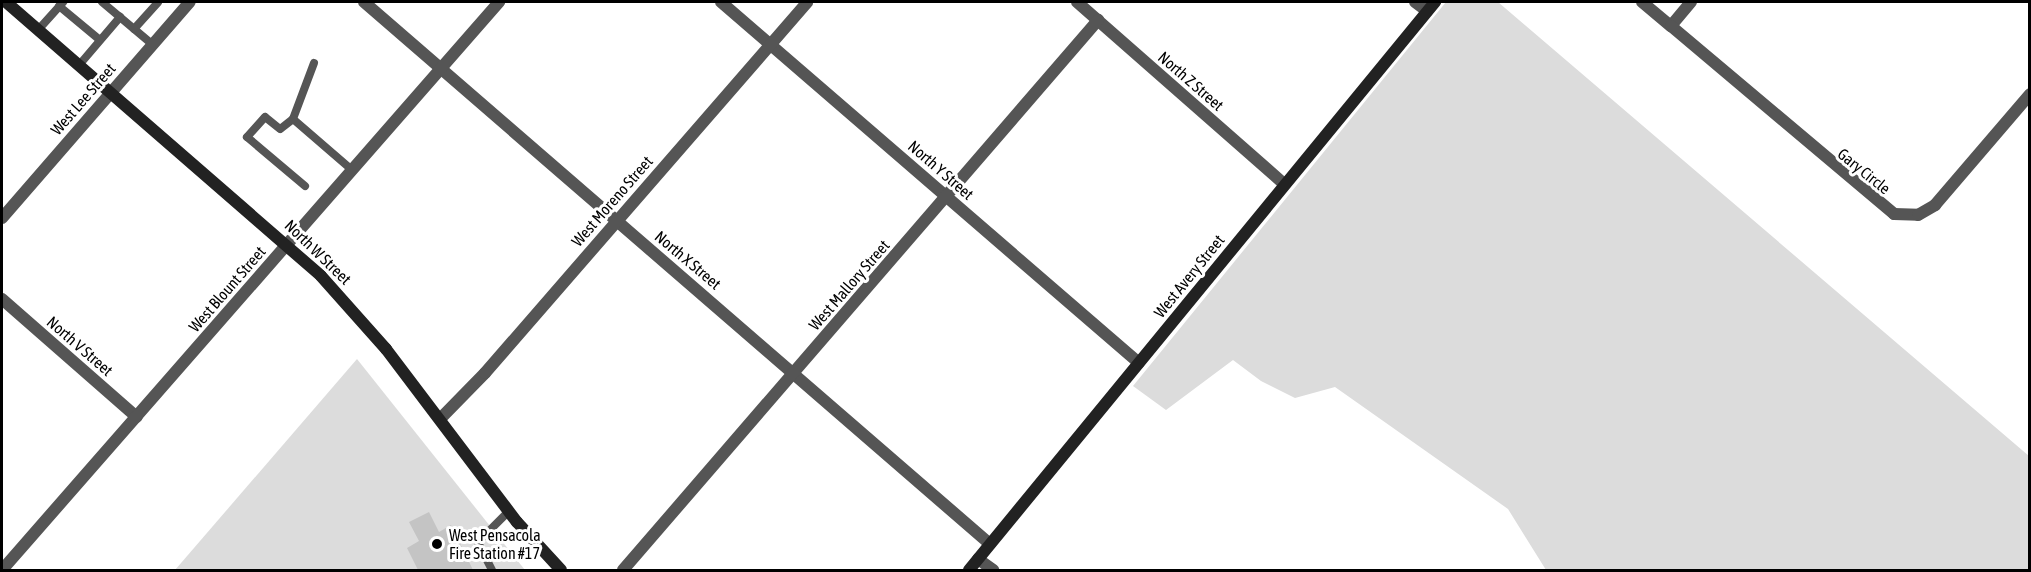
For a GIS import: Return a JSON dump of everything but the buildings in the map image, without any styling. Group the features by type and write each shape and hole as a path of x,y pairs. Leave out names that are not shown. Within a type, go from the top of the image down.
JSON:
{"main road":[{"name":"North W Street","path":"6,2 287,245 360,317 509,512 561,570"},
{"name":"West Avery Street","path":"969,570 1431,6"}],"street":[{"name":"West Lee Street","path":"2,218 190,2"},
{"name":"North X Street","path":"364,2 990,544"},
{"name":"West Blount Street","path":"2,570 499,2"},
{"name":"North Y Street","path":"721,2 1139,363"},
{"name":"West Moreno Street","path":"440,419 485,373 807,2"},
{"name":"North Z Street","path":"1077,2 1284,184"},
{"path":"1415,2 1431,6"},
{"name":"Gary Circle","path":"1642,2 1894,214 1918,215 1935,206 2030,94"},
{"path":"1671,26 1691,2"},
{"name":"West Mallory Street","path":"622,570 1098,20"},
{"name":"North V Street","path":"2,299 137,417"},
{"path":"978,559 993,570"}],"lane":[{"path":"102,2 153,45"},
{"path":"134,29 158,2"},
{"path":"38,30 61,4 100,40"},
{"path":"80,64 120,17"},
{"path":"305,186 247,137 265,117 280,129 292,119 314,63"},
{"path":"292,119 352,170"},
{"path":"492,570 478,542 509,512"}],"shaded area":[{"path":"1446,2 1498,2 2029,456 2029,570 1546,570 1508,509 1335,387 1295,398 1261,381 1233,360 1166,410 1133,386"},
{"path":"357,359 525,570 175,570"}],"place":[{"name":"West Pensacola Fire Station #17","path":"437,544"}]}
